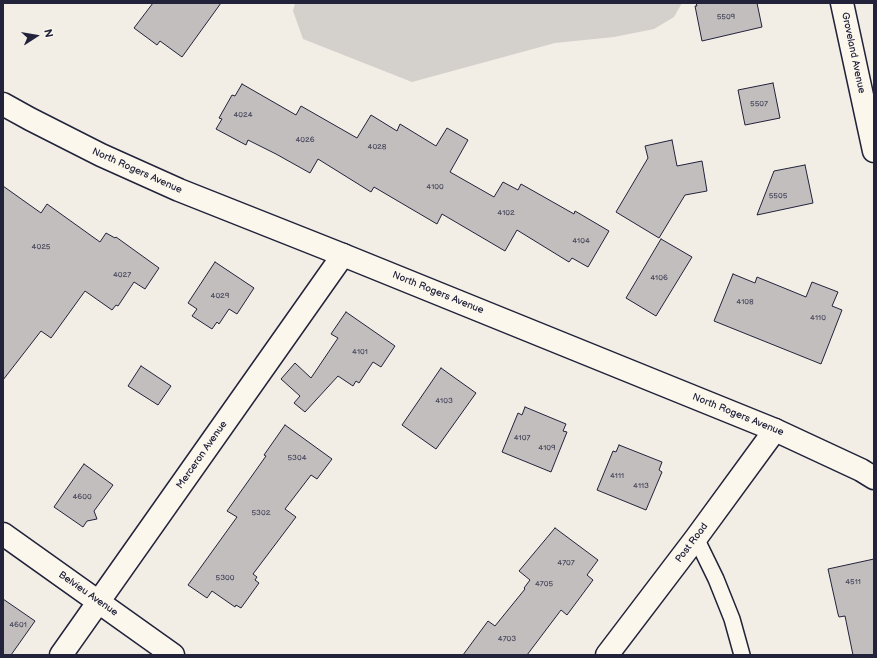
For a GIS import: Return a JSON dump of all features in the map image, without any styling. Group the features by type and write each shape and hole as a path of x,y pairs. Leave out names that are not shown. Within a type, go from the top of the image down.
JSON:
{"street":[{"name":"Groveland Avenue","path":"842,3 874,151"},
{"name":"North Rogers Avenue","path":"3,104 101,155 172,187 776,430 861,470 874,478"},
{"name":"Merceron Avenue","path":"61,655 343,255"},
{"name":"Post Road","path":"607,655 776,430"},
{"name":"Belvieu Avenue","path":"3,534 173,655"}],"lane":[{"path":"696,538 716,579 732,619 742,655"}],"shaded area":[{"path":"295,3 682,3 674,17 654,29 614,37 555,43 412,82 303,39 293,11"}],"building":[{"path":"153,3 221,3 182,57 160,41 157,45 134,28"},
{"path":"696,3 757,3 762,27 702,41 695,6 697,6"},
{"path":"773,83 780,118 745,125 738,90"},
{"path":"242,84 296,115 301,106 357,138 371,115 397,131 400,124 436,146 447,128 468,140 450,172 494,197 503,182 518,190 521,184 574,214 575,211 609,231 588,267 572,258 569,262 517,230 505,251 442,214 437,224 374,187 371,192 318,159 310,173 248,140 246,145 216,129 222,119 219,118 232,95 235,96"},
{"path":"672,140 677,166 702,161 707,191 685,195 659,238 616,212 648,158 645,146"},
{"path":"805,165 813,203 757,215 774,171"},
{"path":"3,186 41,213 47,204 100,242 106,233 115,238 116,237 159,268 145,289 134,282 118,306 116,305 112,310 85,291 51,338 41,331 3,380"},
{"path":"661,239 692,257 656,316 626,298"},
{"path":"215,262 254,288 237,314 229,309 219,324 217,322 212,329 192,316 197,309 188,303"},
{"path":"733,274 755,283 757,277 806,297 812,282 838,292 832,306 842,310 821,364 714,321"},
{"path":"346,312 395,346 381,367 373,362 359,383 356,381 353,386 338,376 305,412 294,403 300,396 281,379 295,363 311,378 338,338 331,334"},
{"path":"141,366 171,386 158,405 128,386"},
{"path":"441,368 476,393 436,449 402,425"},
{"path":"525,407 566,424 563,431 567,432 551,472 502,452 518,413 522,415"},
{"path":"285,425 332,459 317,479 311,475 285,509 296,517 253,574 257,577 255,580 259,583 241,608 236,605 235,607 212,591 207,598 188,585 237,517 227,511 266,456 264,455"},
{"path":"619,445 662,462 659,470 662,472 646,510 597,490 613,451 616,452"},
{"path":"84,464 113,485 94,511 97,519 87,521 83,527 54,507"},
{"path":"555,528 598,560 587,575 593,580 567,615 561,610 527,655 463,655 488,621 495,626 525,589 524,588 530,580 519,571"},
{"path":"874,559 874,655 853,655 845,616 839,617 828,569"},
{"path":"3,599 35,621 11,655 3,655"}]}
